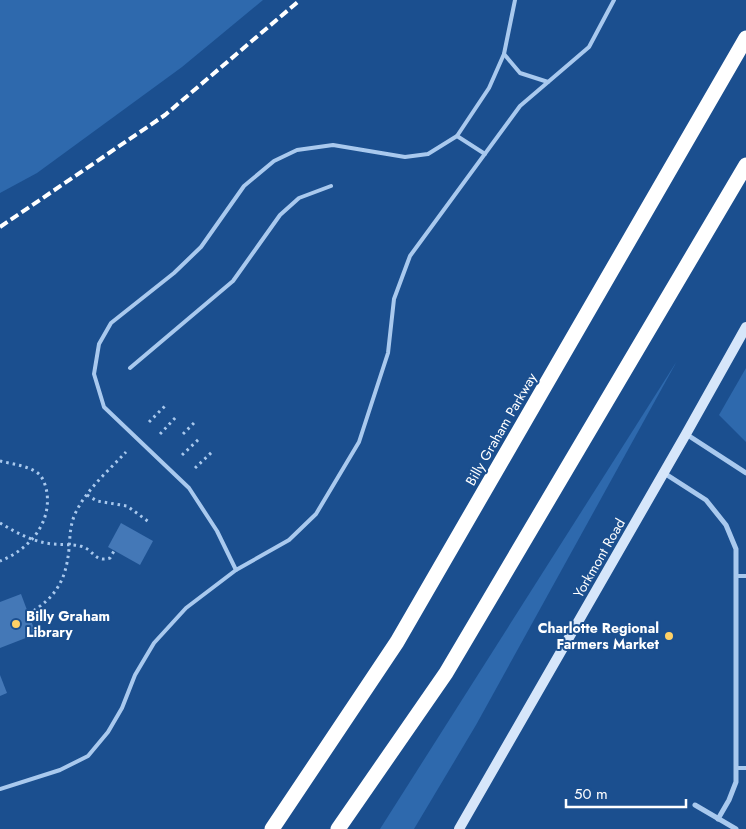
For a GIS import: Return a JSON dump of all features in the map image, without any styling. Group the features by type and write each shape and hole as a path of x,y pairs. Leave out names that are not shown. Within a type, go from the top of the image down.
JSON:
{"highway":[{"name":"Billy Graham Parkway","path":"272,829 397,642 746,38"},
{"path":"338,829 446,673 746,165"}],"street":[{"name":"Yorkmont Road","path":"458,829 664,473 746,327"},
{"path":"686,434 746,473"},
{"path":"664,473 706,500 726,525 736,548 736,782 730,800 718,819"},
{"path":"695,806 736,829"}],"lane":[{"path":"236,570 217,531 189,488 104,407 94,374 99,344 111,323 174,273 201,247 244,186 274,161 297,150 333,145 405,157 428,154 456,136 489,88 504,54 515,0"},
{"path":"0,789 60,770 88,756 108,732 122,708 135,675 154,643 186,608 236,570 289,540 316,514 359,442 388,353 394,299 410,256 520,106 589,47 614,0"},
{"path":"504,54 520,73 548,82"},
{"path":"456,136 485,154"},
{"path":"130,368 233,282 280,214 299,198 331,186"},
{"path":"736,576 746,576"},
{"path":"736,768 746,768"}],"path":[{"path":"149,422 166,405"},
{"path":"160,434 177,416"},
{"path":"183,434 195,422"},
{"path":"182,455 199,439"},
{"path":"28,614 47,601 62,583 66,570 71,525 75,514 87,495 126,452"},
{"path":"195,468 212,452"},
{"path":"0,461 34,471 44,480 48,498 41,528 17,553 0,560 0,565"},
{"path":"87,495 97,501 127,506 149,522"},
{"path":"0,523 32,539 52,544 86,548 98,558 104,560 110,558 114,551"}],"shaded area":[{"path":"0,0 263,0 182,67 37,173 0,193"},
{"path":"677,361 476,725 414,829 380,829"},
{"path":"746,368 746,442 719,415"}],"building":[{"path":"121,523 153,541 140,565 108,547"},
{"name":"Billy Graham Library","path":"21,594 36,634 0,648 0,602"},
{"path":"0,675 7,693 0,696"}],"railway":[{"path":"0,227 165,115 300,0"}],"place":[{"name":"Billy Graham Library","path":"16,624"},
{"name":"Charlotte Regional Farmers Market","path":"669,636"}]}
